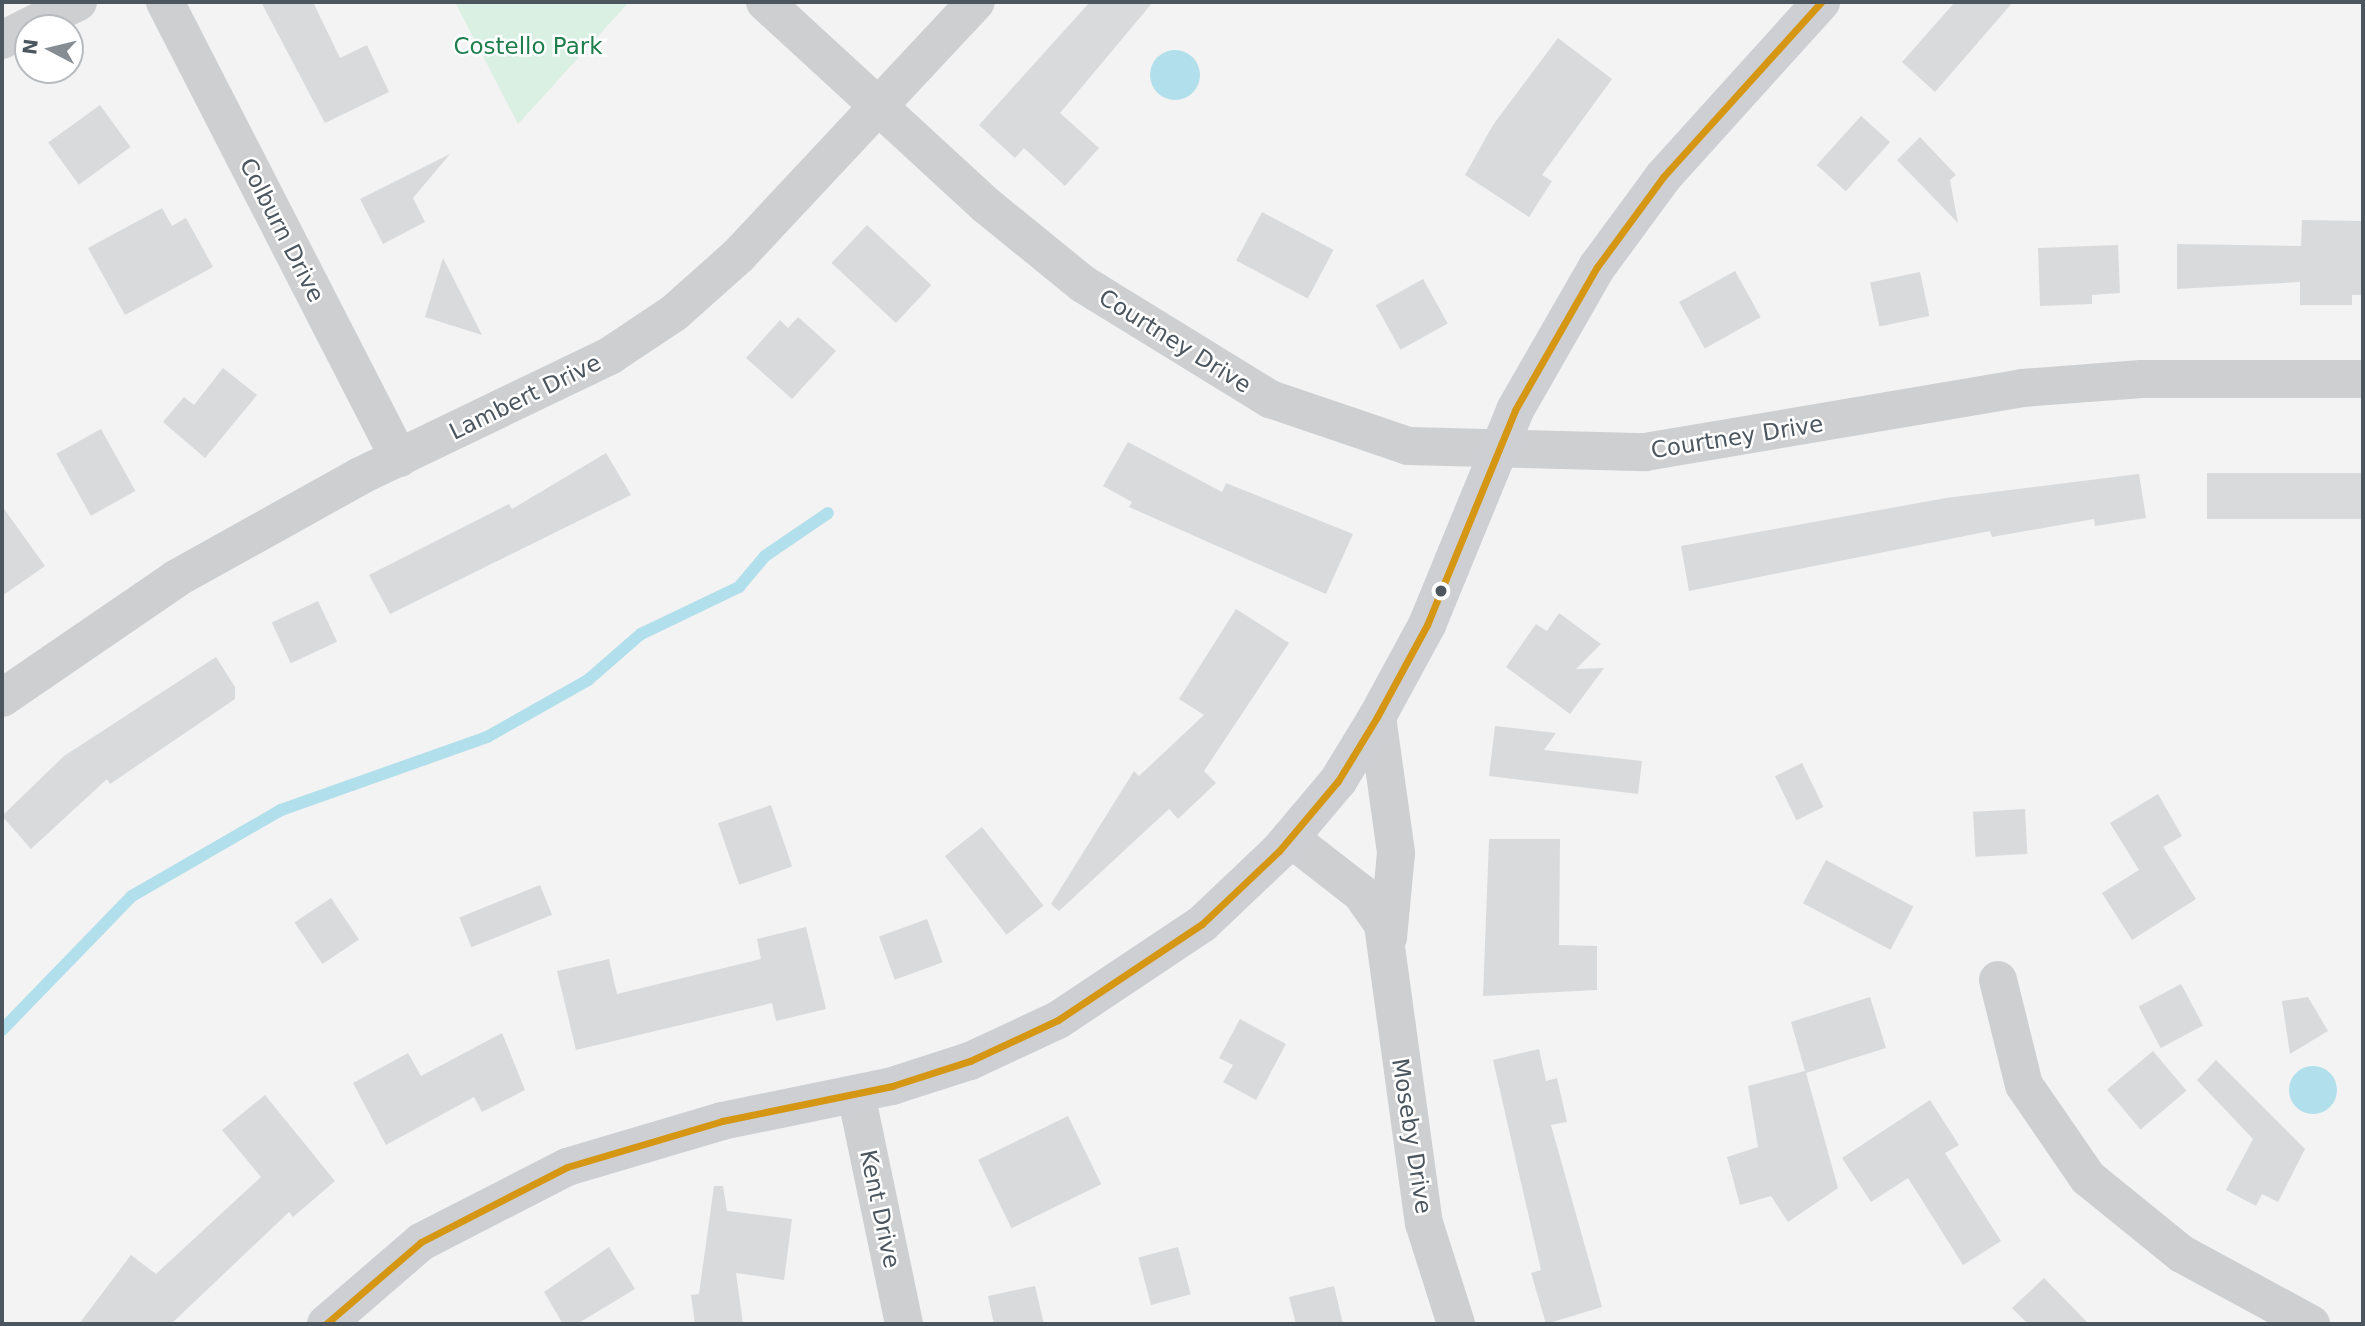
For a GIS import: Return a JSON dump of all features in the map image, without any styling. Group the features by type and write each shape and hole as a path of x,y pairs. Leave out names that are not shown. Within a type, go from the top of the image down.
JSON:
{"main road":[{"path":"326,1324 421,1242 567,1167 722,1121 856,1094 970,1061 1058,1020 1202,924 1290,838 1338,781 1377,717 1427,625 1532,373 1597,267 1664,177 1821,2"}],"street":[{"path":"2,40 78,2"},
{"name":"Colburn Drive","path":"166,2 399,458"},
{"name":"Courtney Drive","path":"765,2 1044,254 1224,374 1299,412 1391,442 1498,450 1684,449 2022,388 2142,379 2363,379"},
{"name":"Lambert Drive","path":"2,698 177,578 399,458 611,355 674,313 738,256 976,2"},
{"name":"Moseby Drive","path":"1377,717 1396,853 1388,944 1424,1223 1455,1324"},
{"name":"Moseby Drive","path":"1290,838 1374,906 1388,944"},
{"path":"1998,980 2024,1086 2088,1178 2182,1254 2311,1324"},
{"name":"Kent Drive","path":"856,1094 904,1324"}],"green space":[{"name":"Costello Park","path":"455,2 629,2 518,124"}],"water":[{"path":"1175,50 1193,57 1200,75 1193,93 1175,100 1157,93 1150,75 1157,57"},
{"path":"2313,1066 2322,1067 2330,1073 2336,1081 2336,1099 2330,1107 2322,1113 2313,1114 2304,1113 2296,1107 2290,1099 2289,1090 2290,1081 2296,1073 2304,1067"}],"building":[{"path":"261,2 313,2 340,58 367,45 389,92 325,123"},
{"path":"1090,2 1153,2 1060,113 1099,148 1065,186 1024,148 1015,158 979,125"},
{"path":"1955,2 2013,2 1935,92 1902,62"},
{"path":"1558,38 1612,79 1542,175 1552,181 1529,217 1465,175 1493,125"},
{"path":"100,105 131,147 79,185 48,143"},
{"path":"1861,116 1890,142 1846,191 1817,165"},
{"path":"1920,137 1956,175 1950,180 1958,223 1897,160"},
{"path":"450,154 413,198 425,222 383,244 360,199"},
{"path":"162,208 172,226 186,218 213,267 125,315 88,248"},
{"path":"1262,212 1334,250 1308,299 1236,261"},
{"path":"2302,220 2363,221 2363,295 2352,295 2352,305 2300,305 2300,282 2177,289 2177,244 2301,246"},
{"path":"867,225 931,285 896,323 832,263"},
{"path":"2118,245 2120,293 2092,295 2092,304 2040,306 2038,248"},
{"path":"443,258 482,335 425,317"},
{"path":"1735,271 1761,317 1705,348 1679,302"},
{"path":"1920,272 1929,316 1879,327 1870,283"},
{"path":"1423,279 1448,324 1400,350 1376,305"},
{"path":"798,317 836,351 792,399 746,358 780,320 788,328"},
{"path":"223,368 257,395 205,458 163,422 184,397 194,405"},
{"path":"101,429 135,491 91,516 56,454"},
{"path":"1128,442 1222,492 1226,483 1353,534 1326,594 1129,507 1132,502 1103,486"},
{"path":"606,453 631,495 390,614 369,575 509,504 512,509"},
{"path":"2207,473 2363,473 2363,519 2207,519"},
{"path":"2139,474 2146,518 2095,526 2094,519 1992,537 1990,531 1689,591 1681,546 1946,498"},
{"path":"2,506 45,566 2,596"},
{"path":"318,601 337,642 291,663 272,623"},
{"path":"1236,609 1289,643 1204,771 1216,783 1178,819 1169,809 1059,911 1051,904 1134,771 1139,776 1204,715 1179,699"},
{"path":"1559,613 1601,644 1576,669 1604,668 1570,714 1506,667 1536,624 1547,631"},
{"path":"216,657 235,687 235,699 110,784 107,779 31,849 2,816 64,756"},
{"path":"1495,726 1556,733 1544,750 1642,761 1638,794 1489,776"},
{"path":"1802,763 1823,807 1797,820 1775,776"},
{"path":"2158,794 2182,836 2163,847 2196,899 2132,940 2102,893 2139,870 2110,823"},
{"path":"771,805 792,866 739,885 718,823"},
{"path":"2025,809 2027,854 1975,857 1973,812"},
{"path":"982,827 1044,906 1007,935 945,856"},
{"path":"1489,839 1560,839 1559,945 1597,946 1597,990 1483,996"},
{"path":"1826,860 1913,906 1890,950 1803,903"},
{"path":"540,885 552,915 471,947 459,918"},
{"path":"331,898 359,939 322,964 295,923"},
{"path":"927,919 943,962 895,980 879,936"},
{"path":"806,927 826,1009 776,1021 772,1003 576,1050 557,971 609,959 617,994 761,959 757,939"},
{"path":"2181,984 2203,1025 2161,1048 2139,1007"},
{"path":"1870,997 1886,1048 1806,1073 1838,1188 1788,1222 1771,1196 1740,1205 1727,1157 1758,1147 1748,1086 1805,1071 1791,1022"},
{"path":"2308,997 2328,1031 2290,1054 2282,1001"},
{"path":"1240,1019 1286,1044 1256,1100 1223,1082 1233,1065 1219,1058"},
{"path":"502,1033 525,1090 482,1112 474,1097 386,1145 353,1083 408,1053 421,1076"},
{"path":"1539,1049 1546,1081 1557,1078 1567,1122 1551,1125 1602,1307 1546,1324 1531,1273 1541,1270 1493,1060"},
{"path":"2153,1051 2186,1091 2140,1129 2107,1090"},
{"path":"2216,1060 2305,1149 2278,1202 2262,1194 2256,1206 2226,1190 2253,1139 2197,1080"},
{"path":"265,1095 335,1181 293,1217 289,1212 171,1324 79,1324 131,1255 156,1274 261,1177 222,1130"},
{"path":"1930,1100 1959,1145 1945,1153 2001,1241 1963,1265 1908,1178 1871,1202 1842,1158"},
{"path":"1068,1116 1101,1184 1011,1228 978,1160"},
{"path":"714,1186 723,1186 727,1211 792,1219 784,1280 736,1273 743,1324 695,1324 691,1295 699,1294"},
{"path":"609,1247 635,1289 577,1324 563,1324 544,1292"},
{"path":"1178,1247 1191,1294 1151,1305 1138,1258"},
{"path":"2044,1278 2089,1324 2028,1324 2012,1308"},
{"path":"1035,1286 1044,1324 994,1324 988,1296"},
{"path":"1334,1286 1343,1324 1296,1324 1289,1297"}],"waterway":[{"path":"2,1030 132,896 281,810 487,737 588,680 641,634 739,587 765,556 828,513"}],"transit line":[{"path":"326,1324 421,1242 567,1167 722,1121 892,1086 970,1061 1058,1020 1202,924 1279,851 1338,781 1377,717 1427,625 1515,410 1597,267 1663,177 1821,2"}]}
